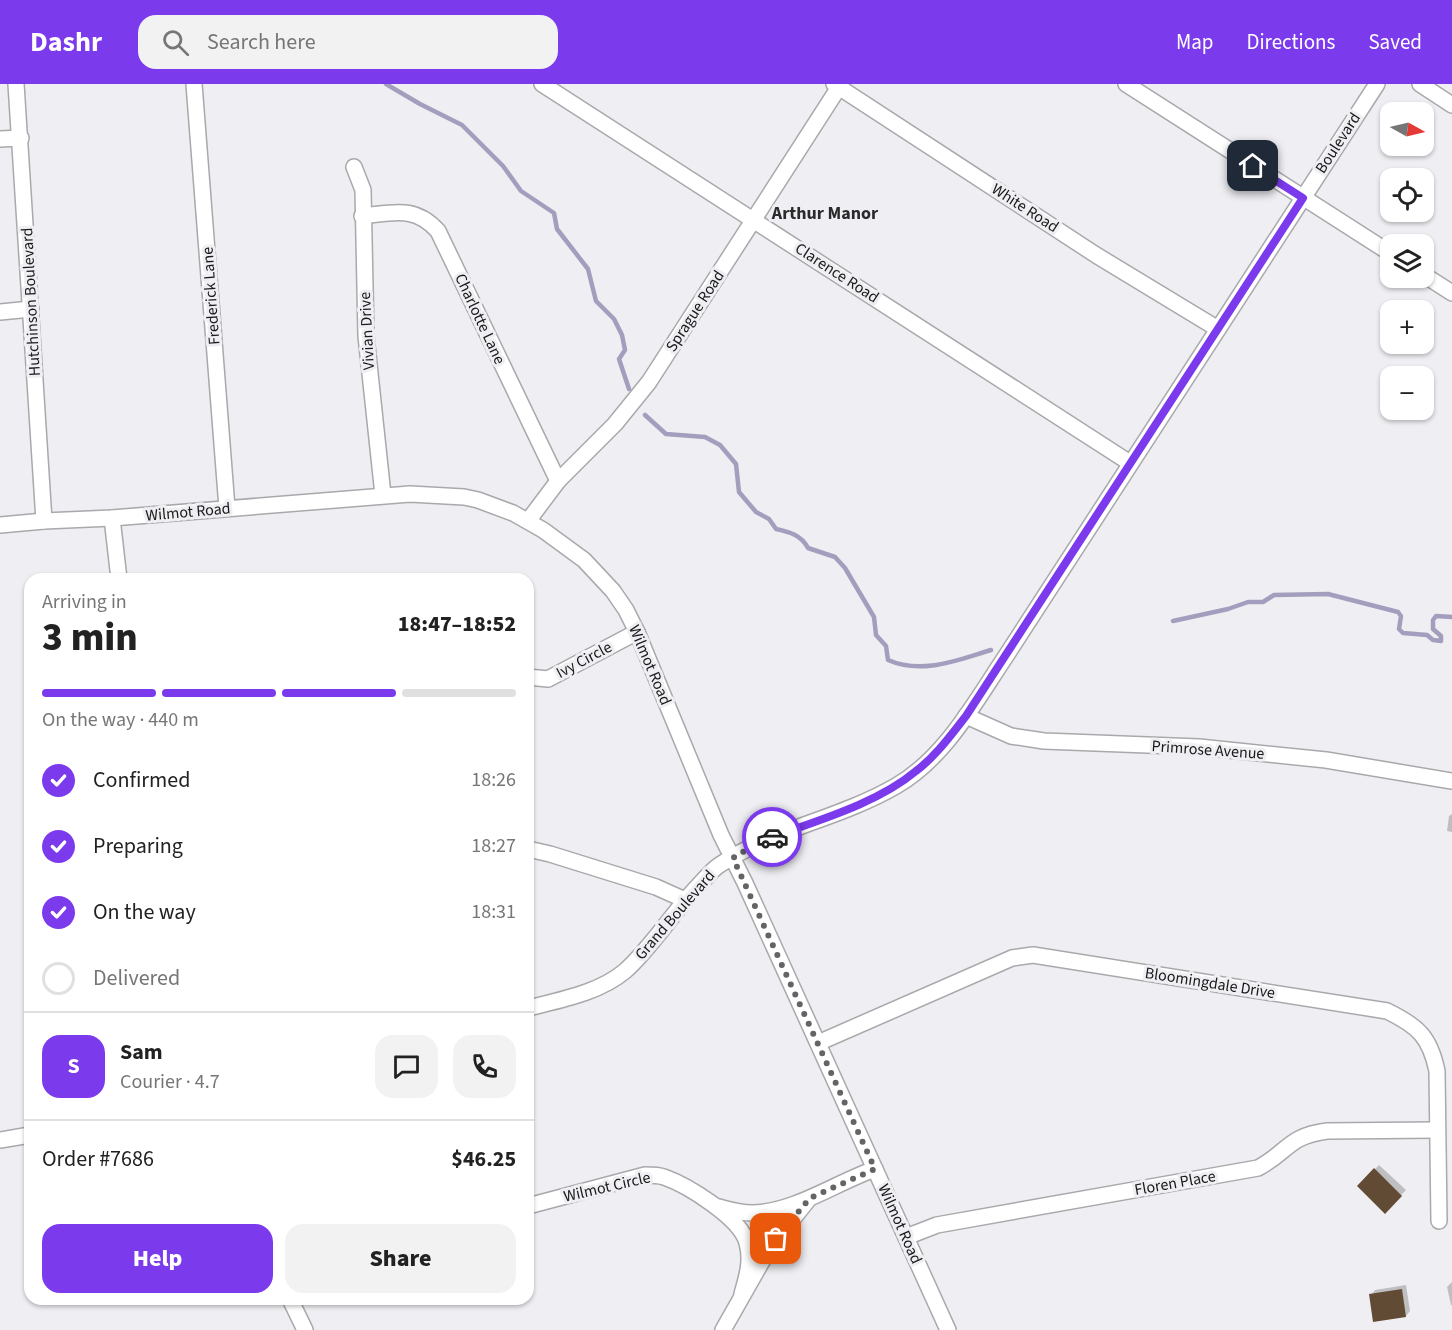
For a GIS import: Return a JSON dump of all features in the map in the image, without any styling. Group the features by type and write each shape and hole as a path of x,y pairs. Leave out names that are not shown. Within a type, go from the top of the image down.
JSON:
{"street":[{"name":"Hutchinson Boulevard","path":"16,84 44,521"},
{"name":"Frederick Lane","path":"194,84 227,508"},
{"name":"Clarence Road","path":"542,84 1130,463"},
{"path":"1126,84 1380,247"},
{"name":"Boulevard","path":"1006,656 1377,84"},
{"path":"1420,84 1452,105"},
{"name":"Sprague Road","path":"528,521 558,481 615,424 649,382 838,85"},
{"name":"White Road","path":"838,85 1096,255 1218,329"},
{"path":"0,139 21,138"},
{"name":"Vivian Drive","path":"354,166 363,190 366,336 383,495"},
{"name":"Charlotte Lane","path":"362,216 412,213 429,221 438,231 558,481"},
{"path":"1434,281 1452,293"},
{"path":"0,312 31,309"},
{"name":"Wilmot Road","path":"0,525 383,495 464,497 496,506 528,521 569,549 598,573 613,591 637,632 721,835 948,1330"},
{"path":"112,518 118,573"},
{"name":"Ivy Circle","path":"534,678 548,679 637,632"},
{"name":"Grand Boulevard","path":"534,1006 614,979 635,960 685,900 717,867 759,842 836,814 896,786 941,747 966,716 1006,656"},
{"name":"Primrose Avenue","path":"966,716 1011,736 1044,741 1199,747 1305,758 1452,781"},
{"path":"534,850 656,887 685,900"},
{"name":"Bloomingdale Drive","path":"818,1043 1012,958 1033,955 1387,1011 1422,1033 1429,1043 1437,1071 1439,1221"},
{"name":"Floren Place","path":"906,1237 937,1225 1258,1168 1292,1142 1312,1133 1437,1130"},
{"path":"0,1140 24,1136"},
{"name":"Wilmot Circle","path":"716,1206 753,1213 778,1209 810,1198 875,1169"},
{"name":"Wilmot Circle","path":"534,1204 645,1175 664,1177 716,1206 738,1225 747,1242 750,1266 742,1294"},
{"name":"Wilmot Circle","path":"723,1330 769,1249 810,1198"},
{"path":"293,1305 305,1330"}],"building":[{"path":"1374,1168 1402,1196 1385,1214 1357,1186"},
{"path":"1402,1289 1406,1317 1373,1322 1369,1294"}],"waterway":[{"path":"386,84 462,125 503,166 521,191 554,213 557,229 588,269 596,301 614,319 622,335 625,350 619,359 629,389"},
{"path":"645,415 666,434 705,437 720,445 736,464 739,492 756,512 769,519 776,529 798,537 808,548 835,557 845,568 874,617 876,635 886,646 888,660 901,664 927,666 952,662 991,650"},
{"path":"1173,621 1228,609 1248,602 1263,602 1274,595 1328,594 1398,612 1401,616 1399,629 1403,633 1427,635 1433,640 1441,641 1441,636 1433,629 1433,620 1436,616 1452,617"}],"way so far":[{"path":"772,837 733,858 875,1169 857,1175 810,1198 776,1239"}],"district":[{"name":"Arthur Manor","path":"825,213"}],"route":[{"path":"772,837 836,814 896,786 917,771 941,747 966,716 1303,198 1253,166"}]}
